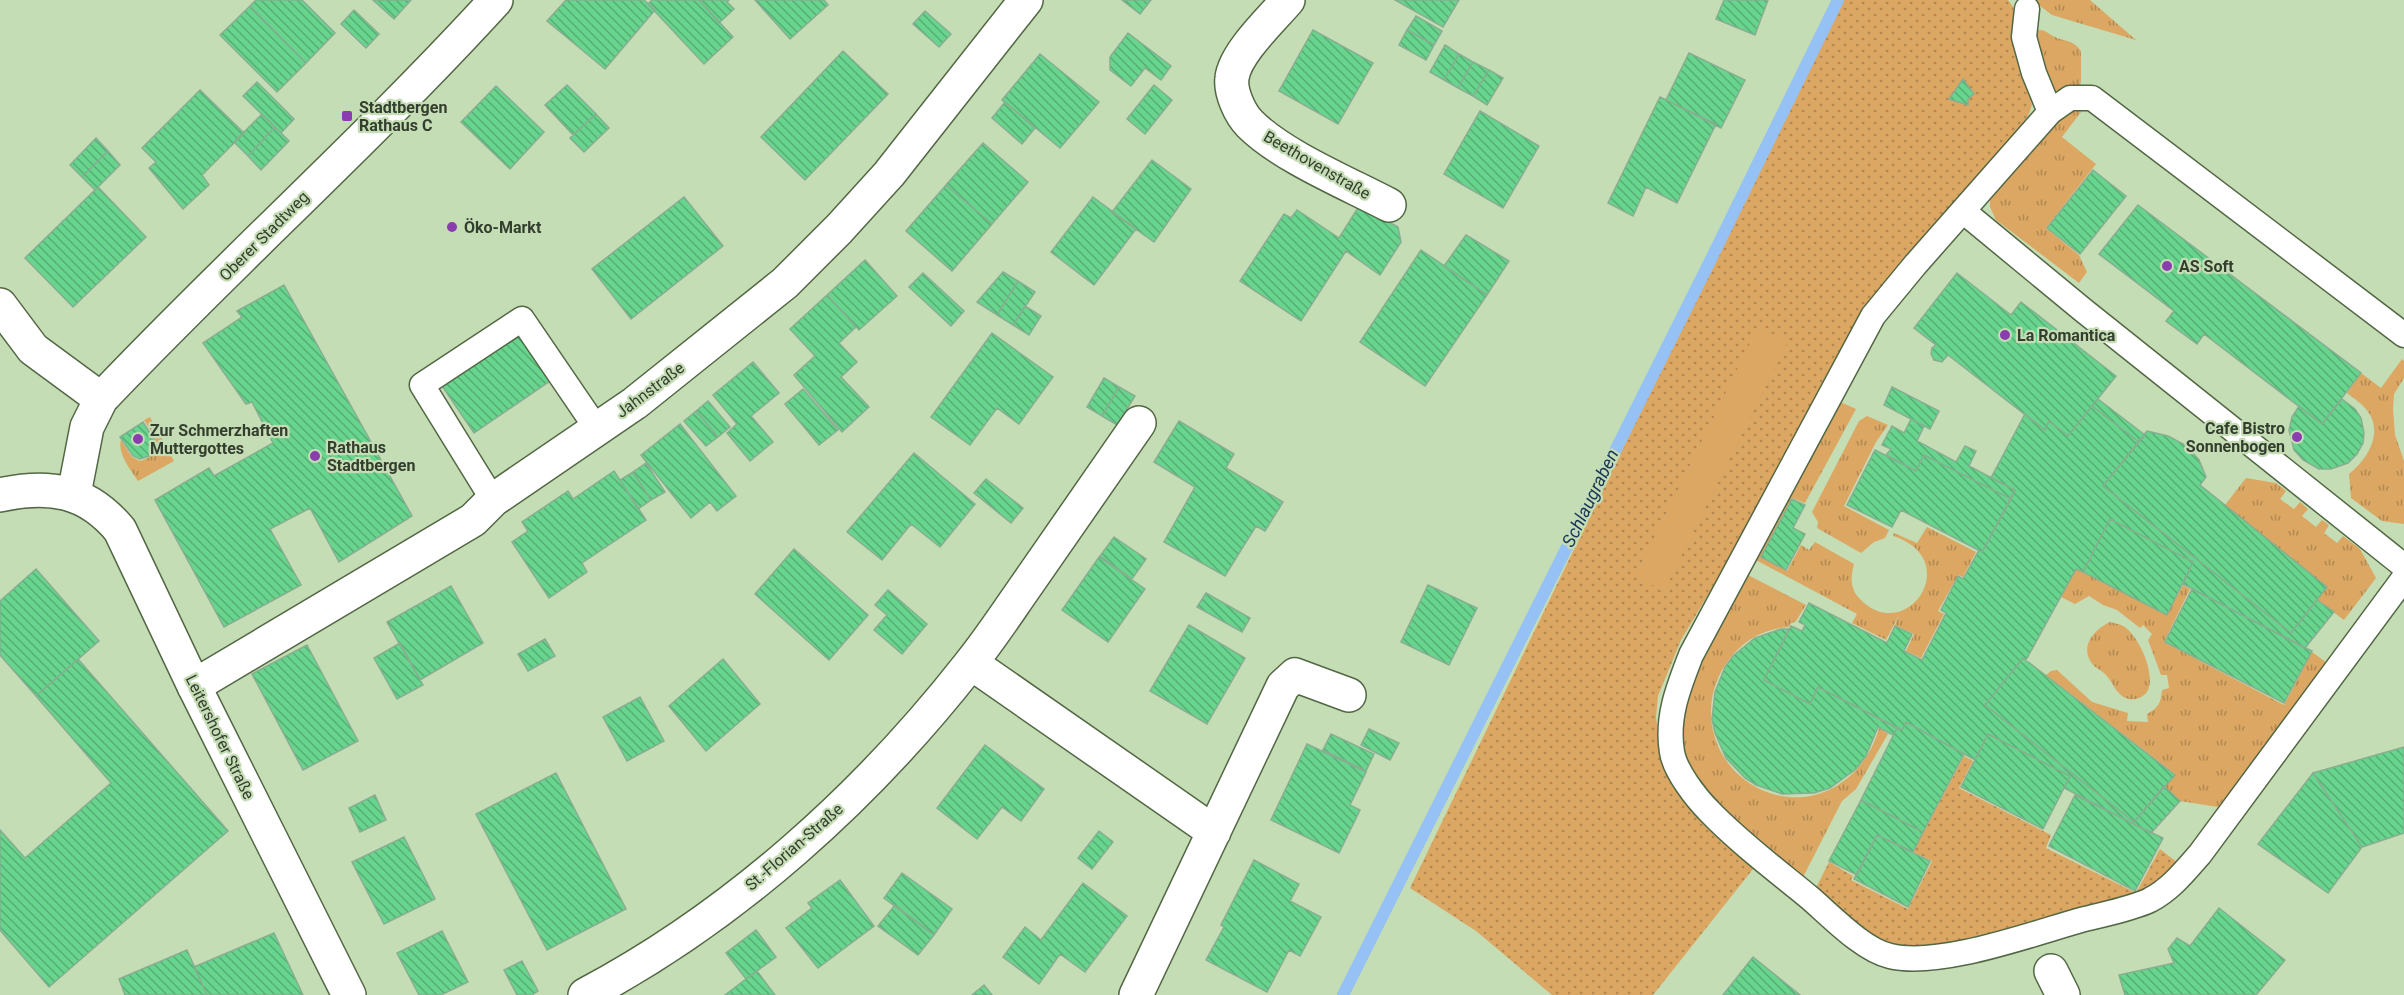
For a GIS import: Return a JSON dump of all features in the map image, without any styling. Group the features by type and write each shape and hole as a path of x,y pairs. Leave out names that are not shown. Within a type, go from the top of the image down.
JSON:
{"street":[{"name":"Oberer Stadtweg","path":"74,494 87,427 100,399 462,38 496,0"},
{"name":"Jahnstraße","path":"194,686 473,520 493,500 635,403 777,290 839,229 934,120 1026,0"},
{"name":"Beethovenstraße","path":"1288,0 1243,54 1236,66 1232,79 1239,106 1248,122 1266,138 1389,205"},
{"path":"0,305 33,349 100,399"},
{"name":"St.-Florian-Straße","path":"585,995 682,937 737,897 845,802 918,727 971,663 1139,423"},
{"path":"0,495 42,490 74,494"},
{"name":"Leitershofer Straße","path":"74,494 105,513 120,530 194,686 349,995"},
{"path":"971,663 1214,832"},
{"path":"1136,995 1283,686 1296,675 1350,695"}],"lane":[{"path":"2027,9 2024,37 2034,74 2050,112"},
{"path":"2404,335 2092,98 2070,98 2050,112 1874,316 1691,655 1674,698 1670,731 1672,753 1679,774 1709,811 1869,947 1889,956 1911,959 1948,956 2131,906 2150,900 2171,886 2206,845 2404,578"},
{"path":"1963,211 2083,310 2404,566"},
{"path":"493,500 422,386 522,319 597,429"}],"green space":[{"path":"1840,0 2008,0 2013,7 2018,52 2032,105 2028,116 2005,149 1877,294 1730,558 1681,640 1658,696 1656,717 1661,755 1757,864 1653,995 1552,995 1476,931 1410,888"},
{"path":"2032,0 2090,0 2136,40 2052,15"},
{"path":"2039,30 2072,43 2081,51 2080,85 2072,90 2049,91 2035,33"},
{"path":"2076,108 2081,112 2062,137 2096,164 2046,228 2079,255 2087,272 2079,283 1996,220 1990,207 1990,197 2067,111"},
{"path":"1758,327 1788,341 1664,591 1635,576"},
{"path":"2402,359 2404,378 2394,394 2393,409 2395,435 2404,461 2404,524 2382,521 2351,498 2349,474 2368,452 2374,434 2374,425 2365,408 2347,393 2361,373 2381,388"},
{"path":"1836,400 1856,409 1805,503 1792,498 1761,557 1787,571 1801,545 1809,550 1815,542 1854,564 1853,589 1863,602 1880,612 1897,612 1911,605 1922,593 1927,578 1925,562 1914,547 1893,536 1894,533 1917,543 1927,527 1976,552 1963,577 1958,575 1938,611 1944,614 1921,658 1906,651 1914,634 1895,625 1899,615 1886,640 1852,623 1857,614 1754,559"},
{"path":"1867,416 1888,425 1876,442 1844,506 1889,530 1885,538 1874,542 1861,553 1817,528 1818,522 1812,512 1859,421"},
{"path":"150,417 174,461 138,481 128,467 120,445 121,440 132,457 140,461 154,454 155,438 144,420"},
{"path":"2246,478 2276,483 2286,491 2280,499 2294,509 2300,502 2308,509 2302,516 2316,527 2322,520 2329,525 2324,533 2337,543 2343,536 2360,549 2376,578 2344,620 2317,600 2225,505"},
{"path":"2076,569 2167,615 2183,585 2190,589 2164,642 2284,705 2312,652 2330,665 2224,808 2180,801 2164,786 2175,774 2046,675 2057,670 2092,702 2128,713 2127,721 2148,722 2147,714 2158,705 2162,690 2169,688 2167,675 2161,675 2148,640 2152,634 2143,625 2140,628 2117,610 2089,596 2075,604 2061,597"},
{"path":"1746,574 1806,605 1796,621 1789,627 1762,633 1740,647 1728,661 1718,679 1712,698 1711,717 1714,736 1733,770 1748,783 1767,792 1786,797 1804,797 1837,786 1863,761 1873,746 1879,728 1888,734 1856,789 1842,801 1801,881 1713,802 1689,768 1681,735 1684,695"},
{"path":"2110,622 2122,625 2129,631 2145,656 2150,676 2149,685 2146,693 2138,699 2125,698 2121,695 2105,674 2089,659 2087,653 2090,640 2098,630"},
{"path":"1964,756 1973,761 1959,788 2051,835 2046,848 2136,893 2160,849 2178,863 2170,881 2142,894 1934,947 1905,946 1874,938 1814,892 1829,862 1853,876 1851,880 1908,909 1932,861 1913,852"}],"building":[{"path":"256,0 302,0 335,33 306,63 250,6"},
{"path":"373,0 411,0 394,19"},
{"path":"566,0 644,0 655,10 605,69 547,21"},
{"path":"652,0 699,0 733,37 704,64 648,4"},
{"path":"699,0 729,0 727,2 734,9 719,23"},
{"path":"755,0 824,0 828,5 790,39"},
{"path":"1122,0 1151,0 1140,14"},
{"path":"1395,0 1459,0 1443,27"},
{"path":"1724,0 1768,0 1755,35 1716,19"},
{"path":"250,6 306,63 277,92 220,35"},
{"path":"354,10 379,34 366,48 341,24"},
{"path":"925,11 951,34 939,47 913,24"},
{"path":"1416,16 1442,31 1434,45 1407,30"},
{"path":"1313,30 1373,63 1338,124 1279,91"},
{"path":"1407,30 1434,45 1426,60 1399,45"},
{"path":"1128,33 1171,66 1161,80 1145,68 1131,86 1110,70 1110,57"},
{"path":"1445,45 1459,54 1444,80 1430,72"},
{"path":"843,51 888,94 805,180 761,137"},
{"path":"1689,53 1745,80 1721,128 1666,100"},
{"path":"1040,54 1099,102 1060,148 1002,100"},
{"path":"1459,54 1473,62 1458,88 1444,80"},
{"path":"1473,62 1489,70 1473,96 1458,88"},
{"path":"1489,70 1503,78 1487,105 1473,96"},
{"path":"1963,79 1974,94 1968,99 1968,105 1949,99"},
{"path":"257,82 294,119 281,133 243,96"},
{"path":"567,85 596,114 573,135 545,105"},
{"path":"1154,85 1172,100 1145,134 1127,119"},
{"path":"496,86 544,132 510,169 461,122"},
{"path":"200,90 244,133 202,175 209,185 183,209 149,168 156,162 142,148"},
{"path":"1660,97 1716,124 1677,203 1646,187 1633,216 1608,203"},
{"path":"1005,102 1035,128 1022,144 992,118"},
{"path":"1480,111 1539,146 1503,208 1444,174"},
{"path":"262,114 275,127 248,156 234,142"},
{"path":"596,114 609,128 584,152 570,138"},
{"path":"275,127 289,141 261,170 248,156"},
{"path":"96,138 108,151 82,177 70,165"},
{"path":"983,143 1028,182 992,224 946,185"},
{"path":"108,151 120,165 95,190 82,177"},
{"path":"1152,160 1191,189 1154,242 1112,212"},
{"path":"2093,170 2126,196 2080,254 2047,228"},
{"path":"946,185 992,224 952,271 906,231"},
{"path":"98,187 146,237 73,307 25,258"},
{"path":"684,197 723,246 631,319 592,269"},
{"path":"1093,197 1136,229 1094,285 1051,252"},
{"path":"2138,205 2361,373 2322,424 2204,334 2197,344 2166,321 2174,311 2099,254"},
{"path":"1359,206 1398,227 1401,242 1380,275 1346,251 1301,321 1240,281 1284,214 1291,218 1297,210 1339,238"},
{"path":"1466,235 1509,261 1487,295 1444,266"},
{"path":"1421,250 1487,295 1425,386 1360,342"},
{"path":"865,260 897,296 859,330 827,295"},
{"path":"1003,272 1018,281 997,315 977,302"},
{"path":"923,273 964,311 951,326 909,287"},
{"path":"1957,273 2011,315 2021,302 2116,376 2068,436 2049,421 2045,430 1948,355 1942,362 1934,360 1931,354 1932,348 1936,345 1914,328"},
{"path":"1018,281 1035,292 1013,325 997,315"},
{"name":"Rathaus Stadtbergen","path":"284,285 412,516 339,562 310,508 270,529 301,585 224,627 155,500 209,468 214,476 273,443 252,402 246,404 203,343 242,317 237,311"},
{"path":"827,295 856,327 839,343 857,362 841,377 869,407 842,432 794,375 815,356 790,329"},
{"path":"1025,306 1041,316 1029,335 1013,325"},
{"path":"516,331 550,381 474,433 440,383"},
{"path":"992,333 1053,377 1019,424 997,408 970,445 931,417"},
{"path":"753,362 779,393 751,416 773,442 750,461 727,433 737,424 713,395"},
{"path":"1104,378 1119,387 1102,416 1087,407"},
{"path":"1119,387 1135,396 1117,425 1102,416"},
{"path":"1892,387 1939,411 1930,429 1884,405"},
{"path":"803,389 838,430 819,445 785,404"},
{"path":"2098,399 2145,435 2139,442 2092,406"},
{"path":"2342,399 2355,409 2361,418 2363,443 2348,463 2331,469 2319,469 2303,460 2294,450 2289,430 2292,417 2299,406 2322,424"},
{"path":"708,401 730,427 718,437 696,411"},
{"path":"2092,406 2139,442 2103,486 2291,633 2317,600 2334,612 2305,648 2183,584 2193,562 2110,519 2083,572 2076,569 2026,660 2023,658 1985,705 2134,822 2164,786 2180,801 2151,833 2064,788 2070,776 1988,734 1975,760 1906,722 1902,730 1818,687 1810,704 1764,680 1791,626 1802,631 1805,625 1799,622 1809,603 1887,643 1895,626 1912,634 1904,651 1922,660 1946,613 1941,610 1958,576 1963,579 1979,550 1982,552 2015,490 1991,478 2025,414 2045,430 2049,421 2068,436"},
{"path":"696,411 718,437 706,446 684,421"},
{"path":"1911,419 1924,426 1917,441 1956,462 1965,446 1976,451 1969,466 2015,490 2011,499 1924,455 1916,471 1886,455 1891,449 1882,445 1892,426 1904,433"},
{"path":"1179,421 1234,454 1226,468 1283,502 1265,531 1256,526 1225,576 1164,542 1195,487 1154,462"},
{"name":"Zur Schmerzhaften Muttergottes","path":"143,422 155,441 155,450 149,456 140,459 133,456 120,437"},
{"path":"680,424 736,496 717,511 710,502 691,518 641,455"},
{"path":"2147,431 2168,436 2187,446 2199,460 2206,477 2200,485 2327,587 2291,633 2103,486"},
{"path":"1875,450 1916,471 1924,455 2011,499 1982,552 1901,510 1892,527 1847,505"},
{"path":"914,453 975,504 940,547 911,524 882,560 847,532"},
{"path":"646,463 665,492 651,500 633,472"},
{"path":"614,471 646,520 582,563 587,572 549,598 512,542 528,531 522,522 568,491 573,499"},
{"path":"633,472 651,500 638,509 620,480"},
{"path":"986,479 1023,508 1011,523 974,493"},
{"path":"1792,499 1805,505 1793,528 1805,534 1786,570 1761,557"},
{"path":"2110,519 2193,562 2167,615 2083,572"},
{"path":"1114,537 1146,559 1132,579 1100,556"},
{"path":"794,549 868,615 829,660 755,594"},
{"path":"1099,557 1145,589 1108,642 1062,610"},
{"path":"36,569 99,641 36,696 0,655 0,601"},
{"path":"1428,585 1477,608 1449,665 1401,642"},
{"path":"451,586 483,643 420,680 387,622"},
{"path":"2192,589 2312,651 2284,703 2165,642"},
{"path":"888,590 927,624 902,654 874,630 887,615 875,605"},
{"path":"1206,593 1250,618 1242,632 1197,607"},
{"path":"1189,625 1245,658 1207,724 1150,691"},
{"path":"1781,629 1789,629 1764,680 1810,704 1818,687 1897,728 1893,735 1878,727 1866,756 1856,769 1830,788 1814,793 1782,794 1756,785 1745,778 1726,758 1715,733 1712,719 1715,692 1725,667 1733,656 1755,638"},
{"path":"545,639 555,656 528,671 518,654"},
{"path":"400,643 423,685 397,699 374,658"},
{"path":"307,645 358,741 303,770 252,674"},
{"path":"2023,658 2175,775 2134,822 1985,705"},
{"path":"78,659 228,831 49,987 0,930 0,830 25,858 111,783 36,696"},
{"path":"723,659 760,704 706,751 669,706"},
{"path":"640,697 664,741 627,761 603,717"},
{"path":"1906,722 1964,754 1923,832 1861,800 1897,728 1902,730"},
{"path":"1369,729 1399,743 1390,760 1361,745"},
{"path":"1331,734 1374,754 1366,771 1323,750"},
{"path":"1988,734 2070,776 2043,829 1961,787"},
{"path":"1307,744 1366,772 1350,805 1360,810 1339,853 1271,820"},
{"path":"985,745 1044,789 1021,821 1002,807 977,839 937,808"},
{"path":"2404,747 2404,833 2362,847 2313,773"},
{"path":"556,773 626,909 547,950 476,814"},
{"path":"2313,773 2362,847 2328,893 2258,844"},
{"path":"375,795 386,820 360,832 349,808"},
{"path":"2075,795 2163,838 2135,891 2049,846"},
{"path":"1861,800 1923,832 1913,852 1877,835 1857,875 1829,861"},
{"path":"1099,831 1113,842 1092,869 1078,858"},
{"path":"1877,835 1930,861 1908,907 1854,879"},
{"path":"404,837 435,899 384,924 352,862"},
{"path":"1254,860 1299,884 1290,901 1321,917 1300,956 1289,950 1267,992 1206,960 1224,927 1221,925"},
{"path":"902,873 952,909 934,935 884,898"},
{"path":"840,880 874,926 818,968 786,928 812,908 808,903"},
{"path":"1083,883 1127,916 1085,972 1060,954 1039,984 1003,957 1025,927 1041,940"},
{"path":"895,905 934,935 918,955 878,926"},
{"path":"2219,908 2285,960 2256,995 2125,995 2119,975 2174,963 2168,949 2177,938 2190,946"},
{"path":"756,930 776,957 746,979 726,953"},
{"path":"442,931 468,982 441,995 419,995 397,953"},
{"path":"274,933 303,995 207,995 194,967"},
{"path":"187,950 207,995 125,995 119,979"},
{"path":"1753,957 1800,995 1723,995"},
{"path":"522,961 538,991 532,995 517,995 504,970"},
{"path":"757,971 775,995 725,995 746,979"},
{"path":"984,985 992,995 972,995"}],"waterway":[{"name":"Schlaugraben","path":"1343,995 1838,0"}],"place":[{"name":"Stadtbergen Rathaus C","path":"347,116"},
{"name":"Öko-Markt","path":"452,227"},
{"name":"AS Soft","path":"2167,266"},
{"name":"La Romantica","path":"2005,335"},
{"name":"Cafe Bistro Sonnenbogen","path":"2297,437"},
{"name":"Zur Schmerzhaften Muttergottes","path":"138,439"},
{"name":"Rathaus Stadtbergen","path":"315,456"}]}
